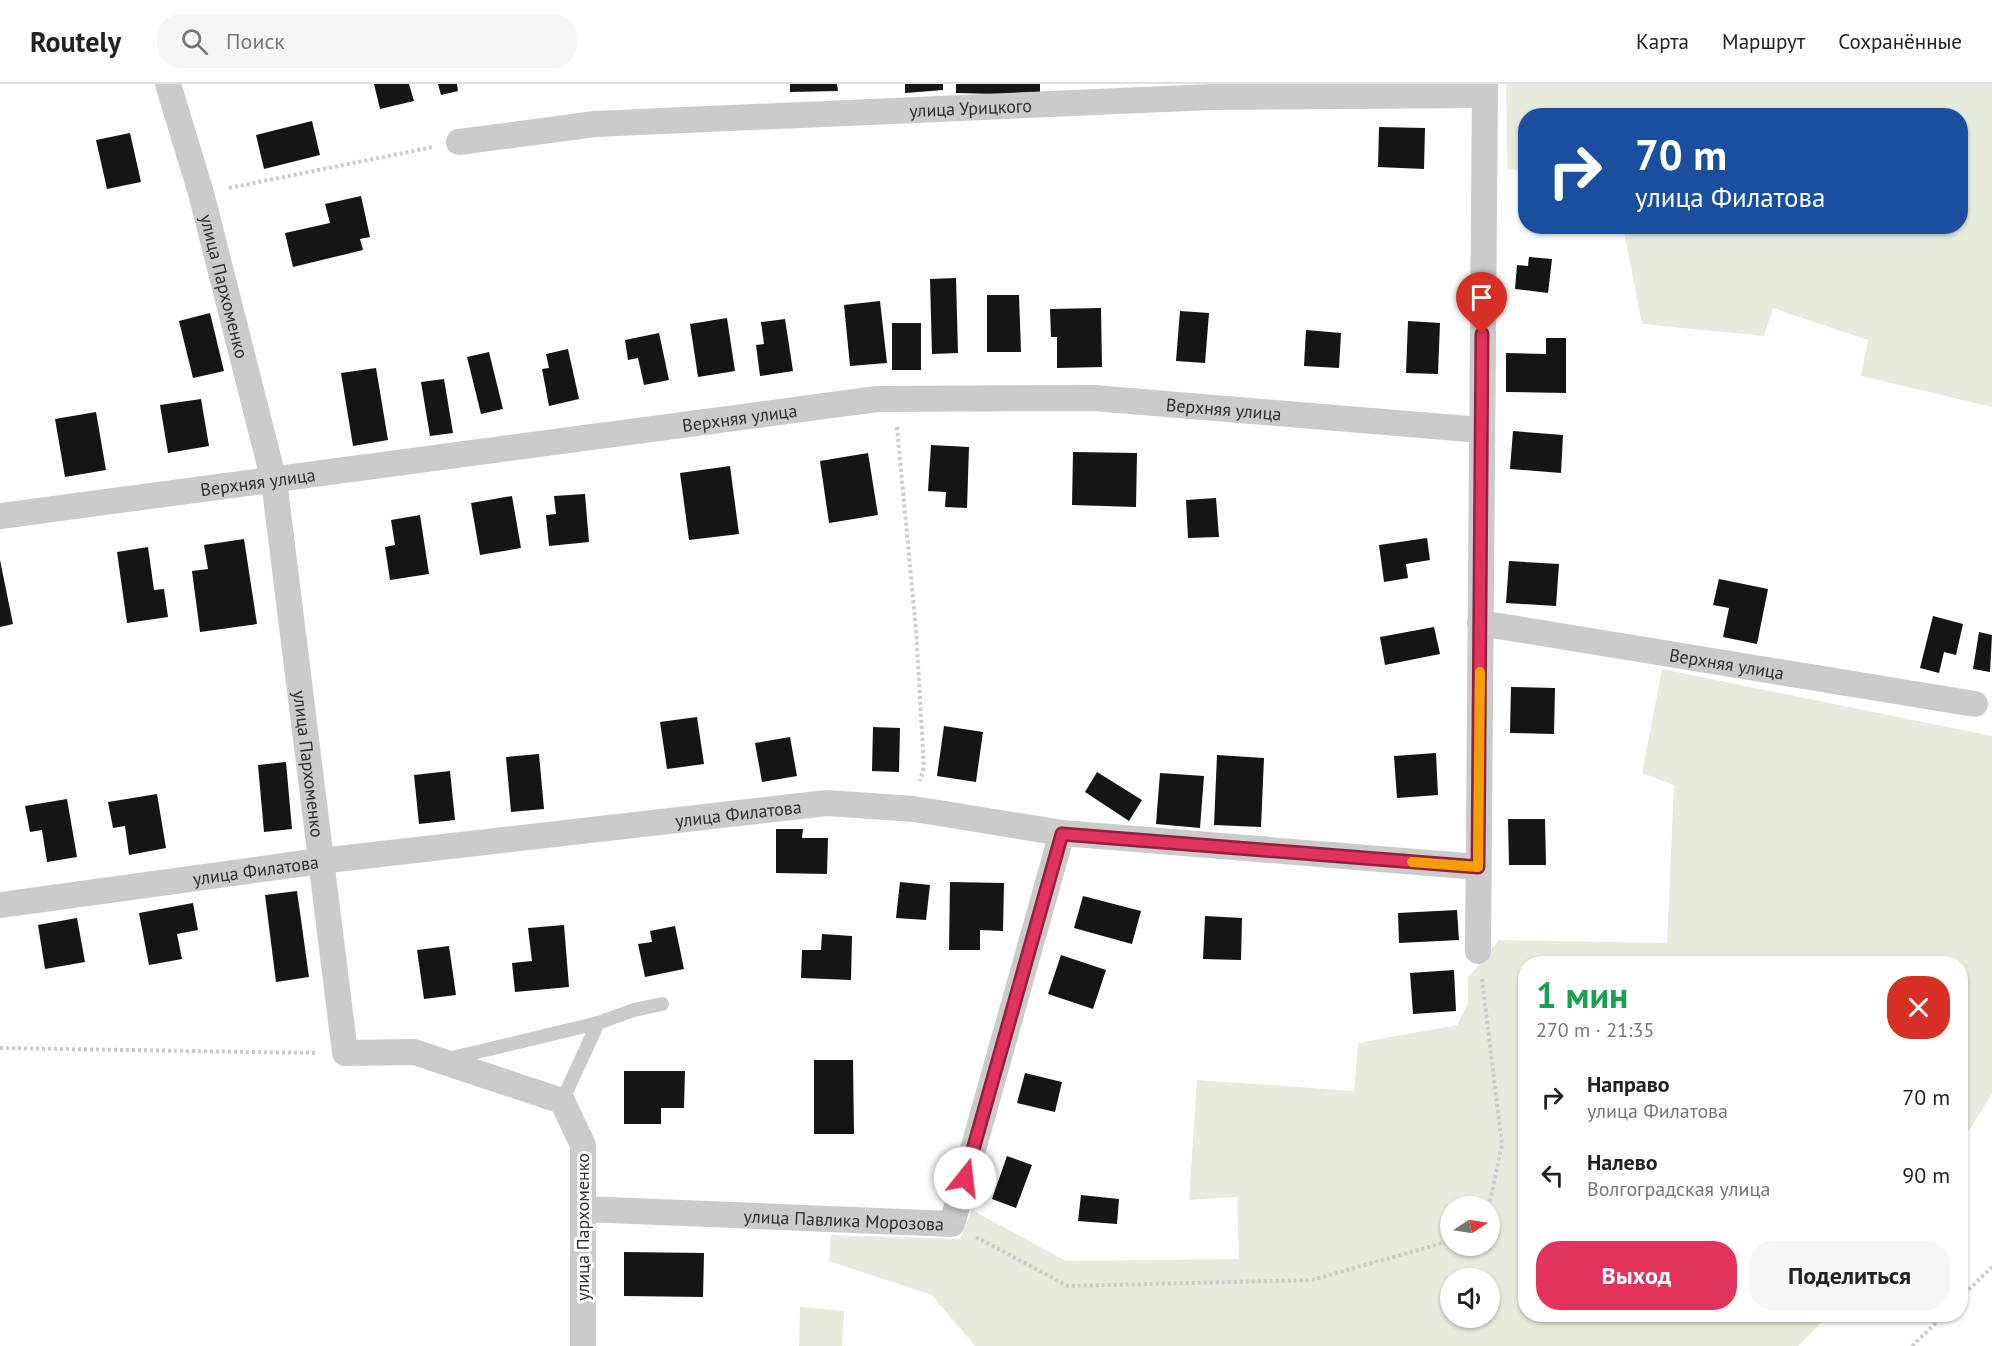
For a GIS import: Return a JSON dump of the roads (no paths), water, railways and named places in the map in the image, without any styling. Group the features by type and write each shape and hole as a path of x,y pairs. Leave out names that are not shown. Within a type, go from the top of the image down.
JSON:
{"street":[{"name":"улица Пархоменко","path":"168,84 201,193 274,481 345,1053 414,1052 440,1061"},
{"name":"улица Урицкого","path":"459,142 607,123 1211,97 1484,90"},
{"path":"1478,951 1484,90"},
{"name":"Верхняя улица","path":"0,516 877,399 1094,398 1481,430"},
{"name":"Верхняя улица","path":"1480,623 1975,704"},
{"name":"улица Филатова","path":"0,905 320,861 827,803 914,808 1062,834 1478,867"},
{"name":"улица Павлика Морозова","path":"583,1209 952,1224 1062,834"},
{"path":"440,1061 562,1101"},
{"name":"улица Пархоменко","path":"562,1101 583,1145 583,1346"}],"lane":[{"path":"440,1061 598,1023 634,1010 662,1004"},
{"path":"562,1101 598,1023"}]}
